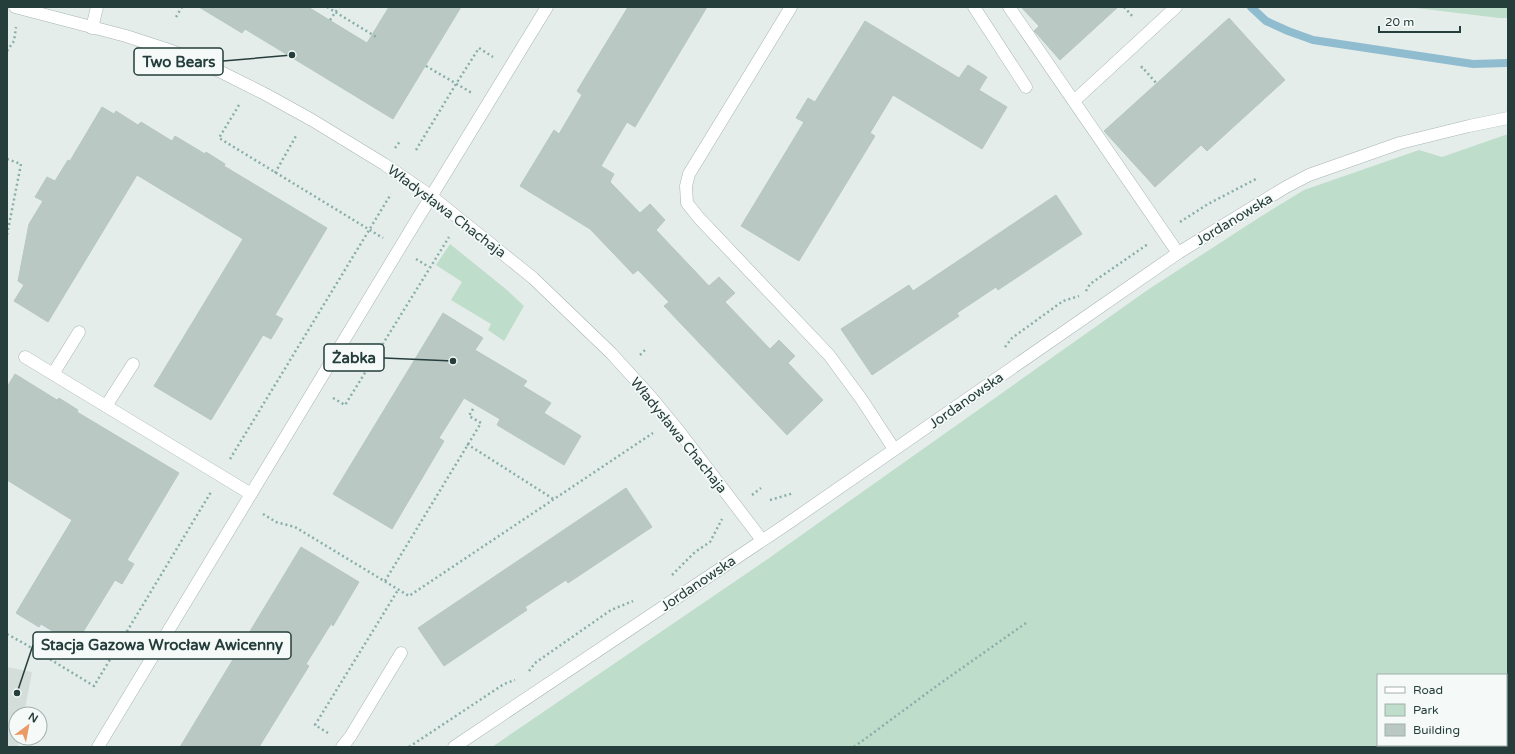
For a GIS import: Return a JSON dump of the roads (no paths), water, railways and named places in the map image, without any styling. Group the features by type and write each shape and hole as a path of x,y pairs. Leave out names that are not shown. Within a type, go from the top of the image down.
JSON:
{"street":[{"name":"Władysława Chachaja","path":"15,7 126,36 172,51 232,78 312,120 384,164 431,196 533,278 611,353 651,397 678,430 762,540"},
{"path":"92,28 97,7"},
{"path":"98,747 547,7"},
{"path":"791,7 690,174 686,186 687,203 830,355 894,449"},
{"path":"974,7 1026,87"},
{"path":"1009,7 1178,253"},
{"path":"1074,101 1176,7"},
{"name":"Jordanowska","path":"454,747 762,540 1178,253 1286,187 1309,175 1400,143 1508,118"},
{"path":"53,374 79,332"},
{"path":"25,357 220,476 248,499"},
{"path":"106,406 133,364"},
{"path":"343,745 350,737 401,653"}],"waterway":[{"path":"1251,7 1266,21 1313,40 1473,64 1507,63"}],"place":[{"name":"Two Bears","path":"292,55"},
{"name":"Żabka","path":"453,361"},
{"name":"Stacja Gazowa Wrocław Awicenny","path":"17,693"}]}
